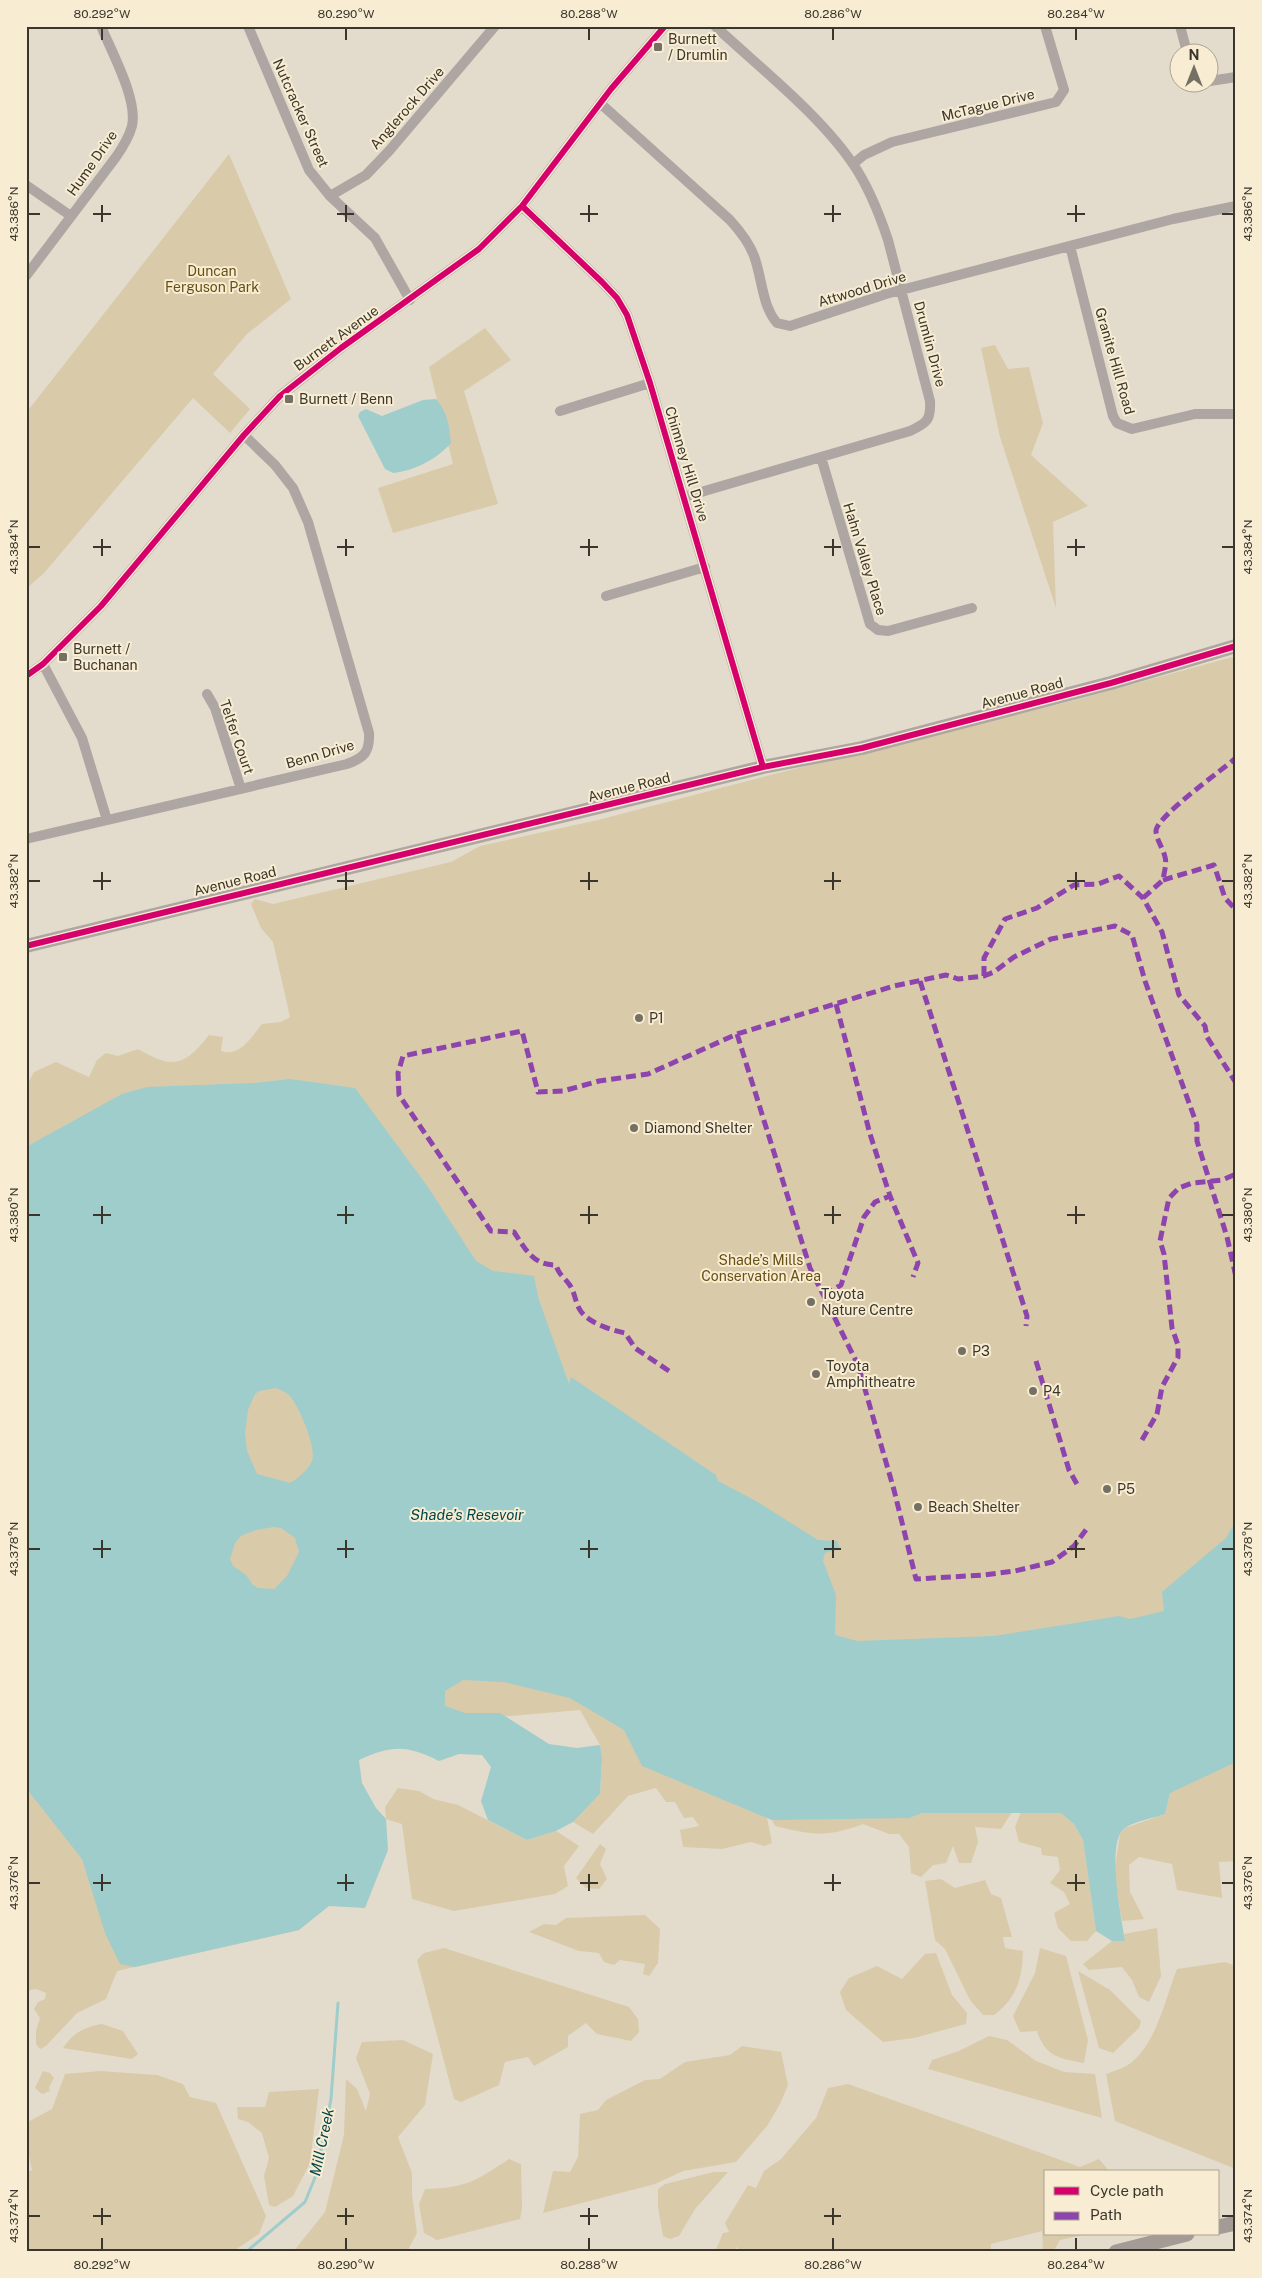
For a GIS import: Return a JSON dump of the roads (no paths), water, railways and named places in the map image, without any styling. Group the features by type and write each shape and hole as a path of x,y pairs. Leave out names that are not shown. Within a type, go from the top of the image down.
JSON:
{"main road":[{"path":"1220,2227 1236,2223"},
{"path":"1116,2252 1179,2236"}],"street":[{"name":"Hume Drive","path":"26,276 128,139 132,124 131,102 101,26"},
{"name":"Nutcracker Street","path":"248,26 309,170 330,196 375,238 400,287 410,300"},
{"name":"Anglerock Drive","path":"330,196 366,175 390,151 495,26"},
{"name":"Burnett Avenue","path":"26,676 43,664 101,606 244,435 280,396 341,348 479,249 522,206 600,104 665,26"},
{"name":"Drumlin Drive","path":"684,497 910,431 924,425 931,415 930,401 880,214 853,164 828,131 715,26"},
{"name":"McTague Drive","path":"853,164 864,155 892,142 1056,102 1064,90 1045,26"},
{"path":"1180,26 1184,42"},
{"path":"1220,79 1236,77"},
{"name":"Attwood Drive","path":"600,104 730,220 744,235 754,256 771,315 777,323 790,326 901,290 1173,219 1236,206"},
{"path":"26,185 71,216"},
{"name":"Chimney Hill Drive","path":"522,206 617,298 636,337 763,766"},
{"name":"Granite Hill Road","path":"1070,246 1113,416 1117,423 1132,429 1196,414 1236,414"},
{"path":"560,411 650,383"},
{"name":"Benn Drive","path":"26,839 362,759 367,752 370,743 369,733 308,522 293,488 275,465 244,435"},
{"name":"Hahn Valley Place","path":"820,457 870,624 878,630 888,630 972,608"},
{"path":"606,596 704,567"},
{"name":"Avenue Road","path":"26,946 763,766 862,748 1111,683 1236,646"},
{"path":"43,664 82,738 107,820"},
{"name":"Telfer Court","path":"207,694 214,708 241,789"}],"water":[{"path":"436,399 449,425 451,443 432,459 417,467 393,473 385,469 358,416 360,412 366,409 382,416 423,400"},
{"name":"Shade’s Resevoir","path":"290,1079 355,1088 428,1187 476,1261 493,1271 534,1276 539,1300 569,1384 571,1377 716,1475 718,1481 756,1501 818,1540 837,1541 840,1549 825,1553 823,1561 836,1595 835,1635 857,1641 994,1636 1119,1616 1130,1619 1164,1611 1162,1592 1226,1538 1236,1521 1236,1762 1170,1793 1165,1814 1129,1826 1119,1836 1115,1864 1118,1899 1125,1941 1112,1941 1096,1931 1083,1840 1074,1824 1061,1813 922,1813 909,1818 772,1820 642,1766 624,1730 570,1698 504,1682 463,1680 445,1691 445,1706 465,1713 500,1713 549,1744 577,1748 600,1745 602,1758 600,1794 573,1822 556,1831 527,1840 488,1820 481,1801 491,1767 482,1755 459,1754 439,1761 417,1752 399,1749 371,1755 359,1760 362,1783 376,1808 386,1819 388,1850 365,1908 329,1906 299,1930 135,1967 120,1964 105,1933 82,1859 26,1788 26,1147 122,1094 147,1087 253,1083","holes":["276,1388 287,1393 294,1401 312,1446 312,1461 302,1474 290,1483 257,1474 247,1451 245,1433 248,1410 255,1394 259,1391","274,1527 281,1528 295,1538 299,1552 287,1576 274,1589 258,1588 253,1585 246,1575 233,1566 230,1559 235,1543 241,1536 256,1530"]}],"waterway":[{"name":"Mill Creek","path":"246,2252 305,2202 316,2175 331,2099 338,2003"}],"place":[{"name":"Burnett / Drumlin","path":"658,47"},
{"name":"Burnett / Benn","path":"289,399"},
{"name":"Burnett / Buchanan","path":"63,657"},
{"name":"P1","path":"639,1018"},
{"name":"Diamond Shelter","path":"634,1128"},
{"name":"Toyota Nature Centre","path":"811,1302"},
{"name":"P3","path":"962,1351"},
{"name":"Toyota Amphitheatre","path":"816,1374"},
{"name":"P4","path":"1033,1391"},
{"name":"P5","path":"1107,1489"},
{"name":"Beach Shelter","path":"918,1507"}],"park label":[{"name":"Duncan Ferguson Park","path":"212,280"},
{"name":"Shade’s Mills Conservation Area","path":"761,1268"}]}
